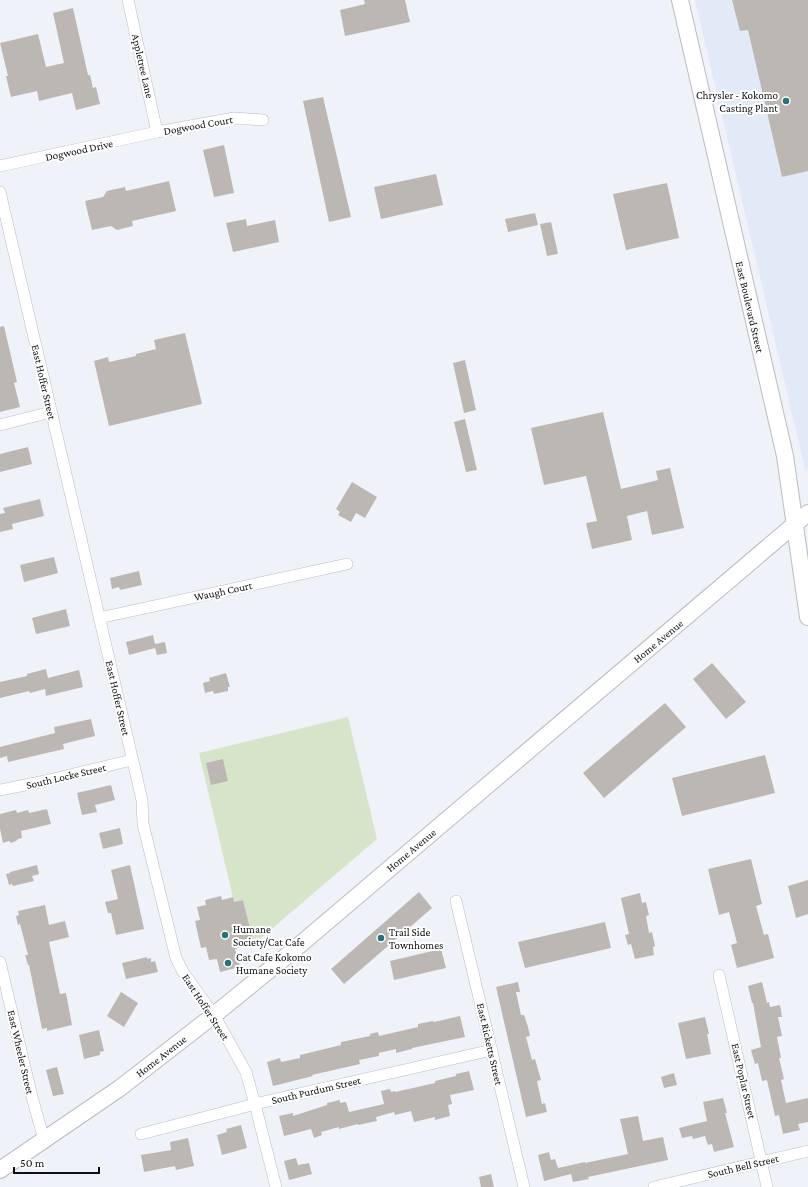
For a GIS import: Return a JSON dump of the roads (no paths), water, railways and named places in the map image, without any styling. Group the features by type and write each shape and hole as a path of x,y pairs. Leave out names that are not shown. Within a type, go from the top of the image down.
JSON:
{"main road":[{"name":"East Boulevard Street","path":"680,0 785,456 808,617"},
{"name":"Home Avenue","path":"0,1170 120,1088 214,1015 808,513"}],"street":[{"name":"Appletree Lane","path":"128,0 157,132"},
{"name":"Dogwood Court","path":"157,132 234,118 263,120"},
{"name":"Dogwood Drive","path":"0,166 157,132"},
{"name":"East Hoffer Street","path":"0,192 142,800 143,824 176,958 183,972 214,1015 246,1072 276,1187"},
{"path":"0,425 51,412"},
{"name":"Waugh Court","path":"100,618 347,564"},
{"name":"South Locke Street","path":"0,790 132,760"},
{"name":"East Ricketts Street","path":"456,901 524,1187"},
{"name":"East Wheeler Street","path":"0,962 32,1097 44,1140"},
{"name":"East Poplar Street","path":"719,975 767,1187"},
{"name":"South Purdum Street","path":"141,1134 255,1104 492,1050"},
{"name":"South Bell Street","path":"654,1187 808,1151"}],"place":[{"name":"Chrysler - Kokomo Casting Plant","path":"786,101"},
{"name":"Humane Society/Cat Cafe","path":"225,935"},
{"name":"Trail Side Townhomes","path":"381,938"},
{"name":"Cat Cafe Kokomo Humane Society","path":"228,963"}]}
